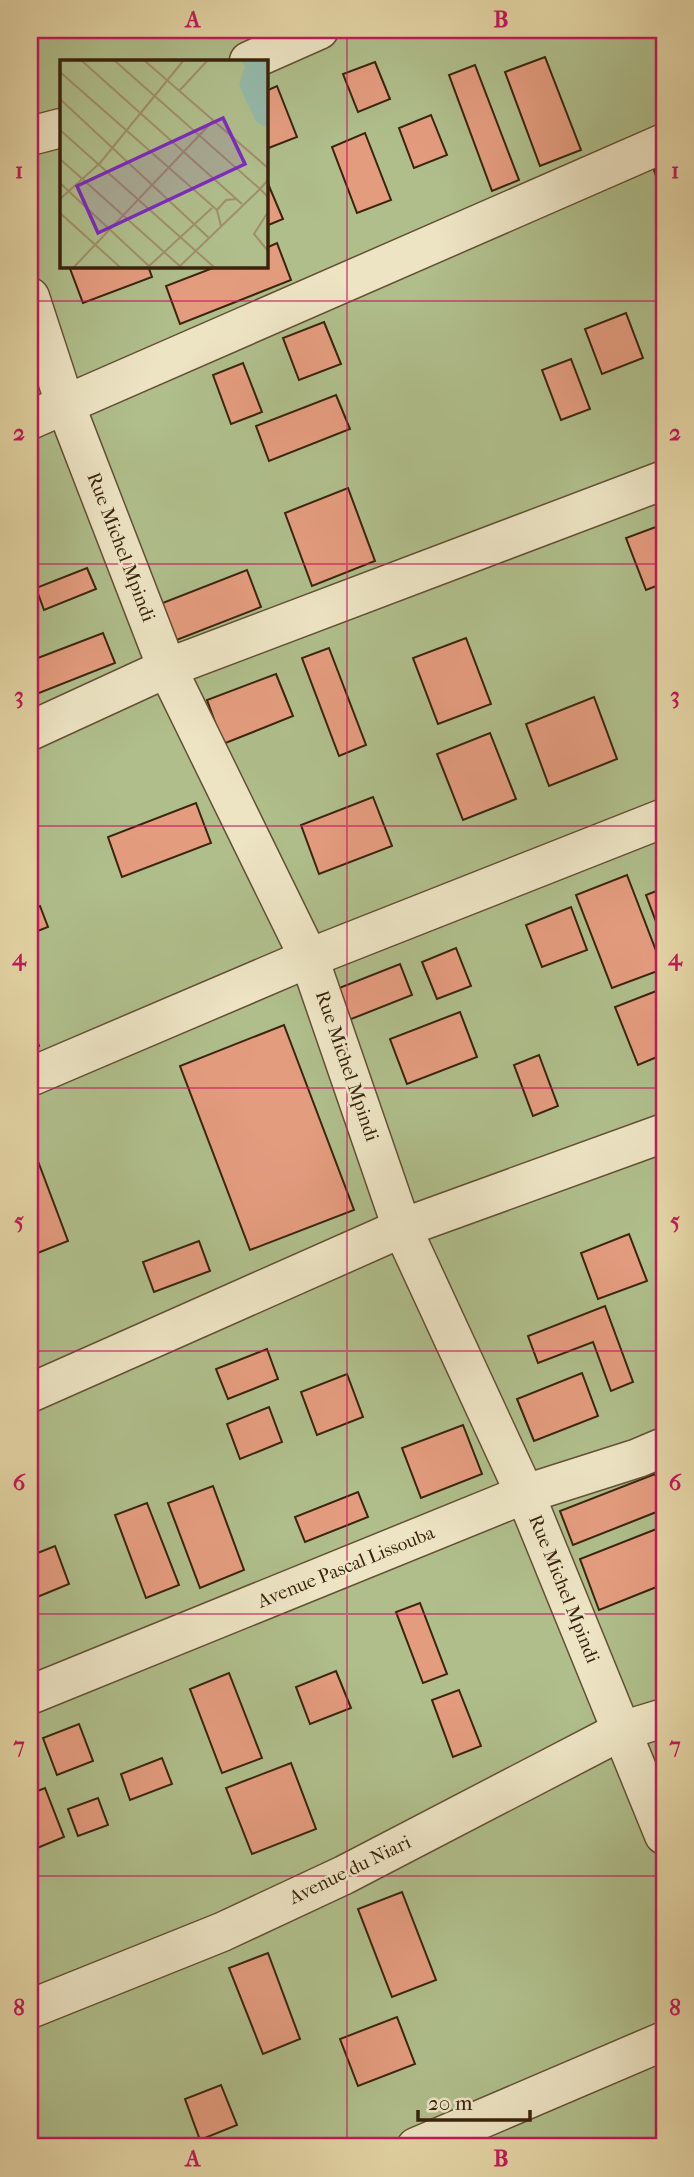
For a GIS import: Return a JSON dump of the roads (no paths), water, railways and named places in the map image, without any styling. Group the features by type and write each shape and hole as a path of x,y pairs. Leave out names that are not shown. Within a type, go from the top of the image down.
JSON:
{"street":[{"path":"251,60 319,30"},
{"path":"30,136 60,128"},
{"path":"30,420 664,143"},
{"name":"Rue Michel Mpindi","path":"30,297 65,404 167,667 309,958 402,1228 525,1494 664,1835"},
{"path":"30,731 167,667 664,480"},
{"path":"30,1077 309,958 664,818"},
{"path":"30,1393 402,1228 664,1133"},
{"name":"Avenue Pascal Lissouba","path":"30,1695 525,1494 664,1447"},
{"name":"Avenue du Niari","path":"30,2009 222,1932 344,1875 621,1731 664,1718"},
{"path":"416,2147 664,2041"}]}
